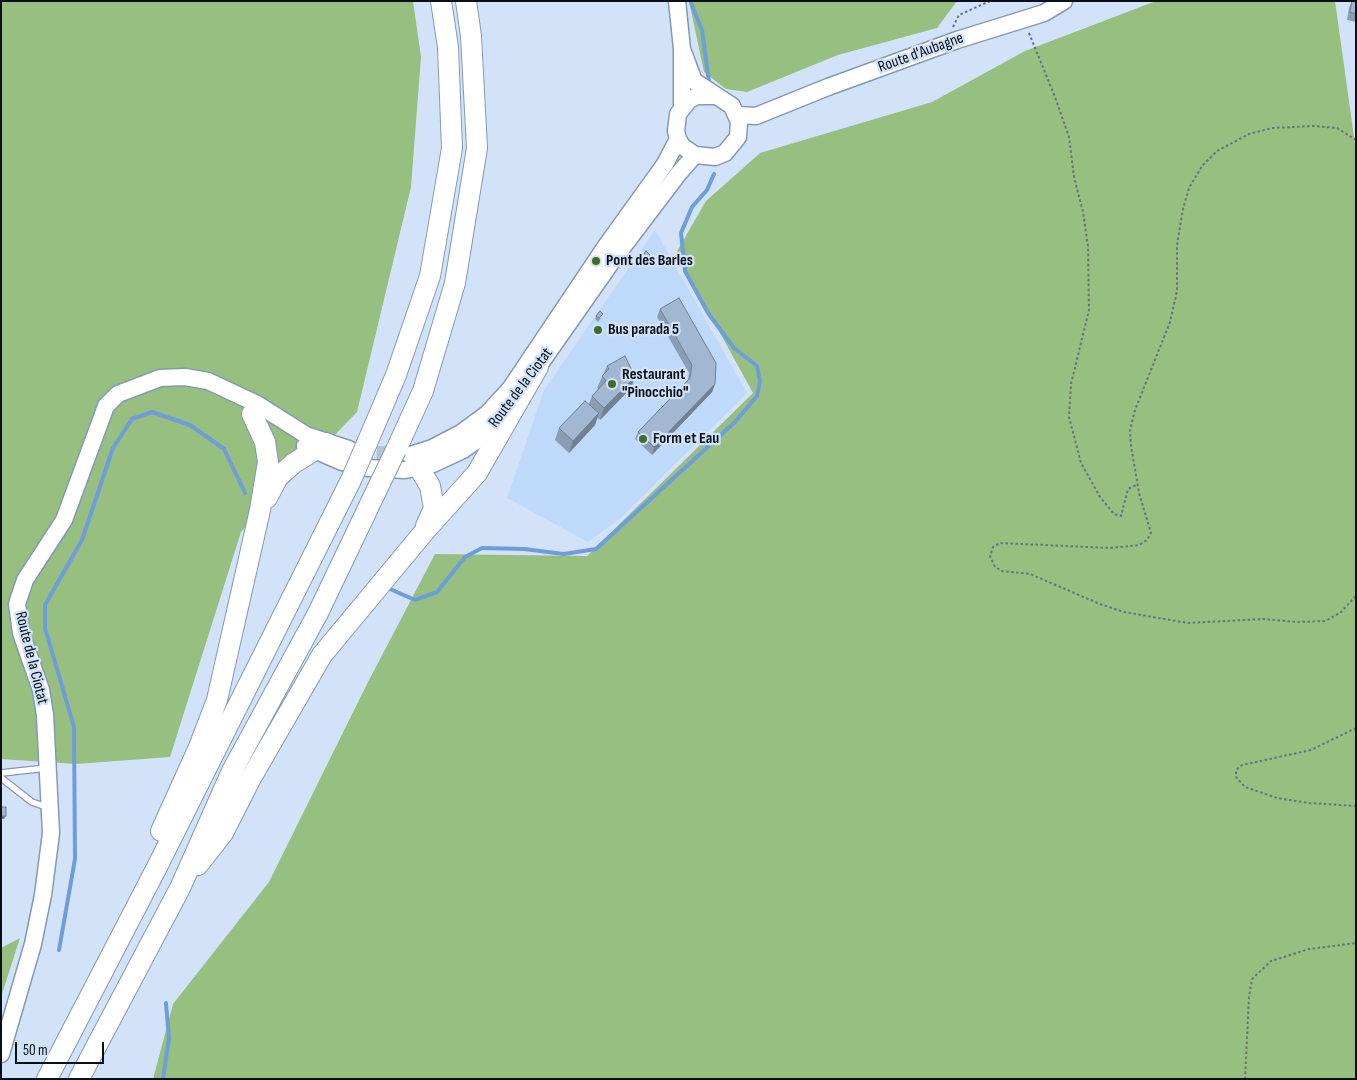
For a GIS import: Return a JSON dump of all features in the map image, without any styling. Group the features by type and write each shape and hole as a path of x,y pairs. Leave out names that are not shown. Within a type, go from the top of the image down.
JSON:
{"highway":[{"path":"47,1079 156,869 351,480 352,451 396,375 430,276 452,148 448,47 441,1"},
{"path":"79,1079 180,888 232,771 318,613 380,481 408,461 422,391 455,283 477,148 471,36 466,1"},
{"path":"180,888 223,833 251,778 322,655 424,532 477,473 538,367"},
{"path":"156,869 157,842 199,748 217,700 260,510 268,462 265,442 252,414"},
{"path":"260,510 278,477 319,447"},
{"path":"408,461 430,486 434,508 424,532"}],"main road":[{"path":"677,1 682,48 682,107 676,122 678,139 682,146 695,155 705,158 720,155 732,146 738,137 739,122 737,115 725,100 694,81 682,48"},
{"name":"Route d'Aubagne","path":"737,115 756,116 828,87 958,40 1044,13 1064,1"},
{"path":"682,107 697,96 716,96"},
{"name":"Route d'Aubagne","path":"738,137 778,108"},
{"name":"Route de la Ciotat","path":"225,388 252,414 319,447 352,451 368,468 463,450 488,432 538,367 665,164 678,139"},
{"name":"Route de la Ciotat","path":"408,461 454,437 487,414 510,389 610,253 695,155"},
{"name":"Route de la Ciotat","path":"1,1054 33,944 43,895 51,833 49,767 40,690 17,616 20,592 25,580 64,520 106,406 118,394 160,378 185,377 208,381 257,404 306,435 319,447"}],"lane":[{"path":"1,773 49,767"},
{"path":"1,778 32,802 50,809"}],"path":[{"path":"958,40 953,28 959,15 990,1"},
{"path":"1024,19 1069,137 1074,177 1083,212 1088,246 1089,310 1071,384 1069,417 1081,463 1100,496 1114,514 1121,516 1128,489 1138,484"},
{"path":"1356,140 1337,128 1314,126 1272,128 1230,142 1217,151 1202,166 1189,188 1177,245 1177,291 1170,322 1162,349 1135,410 1130,430 1138,484 1151,533 1147,540 1139,545 1110,548 1000,543 991,551 991,561 995,567 1002,571 1030,574 1124,612 1188,623 1258,619 1297,622 1324,621 1340,613 1356,596"},
{"path":"1356,728 1311,750 1242,765 1236,770 1236,777 1245,787 1277,798 1308,803 1356,806"},
{"path":"1246,1079 1249,997 1252,979 1271,961 1309,949 1356,943"}],"shaded area":[{"path":"655,230 747,393 622,517 588,542 507,498 544,390"}],"green space":[{"path":"1,1 413,1 421,57 411,187 357,412 241,532 170,757 76,764 1,759"},
{"path":"689,1 957,1 937,28 838,55 747,92 726,89 704,72"},
{"path":"1156,1 1335,1 1356,151 1356,1079 153,1079 173,1004 269,882 367,684 435,554 587,556 753,393 676,253 706,201 760,153 932,102 1025,51"},
{"path":"20,938 1,997 1,948"}],"building":[{"path":"1352,1 1356,1 1356,14 1350,12"},
{"path":"646,251 650,255 645,262 641,259"},
{"path":"679,298 716,363 715,384 654,447 638,432 690,378 692,365 660,309"},
{"path":"600,311 603,314 599,318 596,316"},
{"path":"625,356 635,377 604,408 592,396 606,381 602,376 609,369 607,366"},
{"path":"585,401 599,413 573,441 559,428"},
{"path":"1,807 6,807 6,816 1,816"}],"waterway":[{"path":"691,3 702,30 709,82"},
{"path":"390,589 415,600 437,592 465,557 482,548 524,549 564,554 596,549 735,422 757,396 760,381 757,366 734,348 708,313 685,271 681,233 692,207 707,190 714,174"},
{"path":"59,950 75,859 74,727 45,628 45,605 82,540 113,448 132,419 152,412 190,425 224,449 245,493"},
{"path":"163,1079 169,1038 166,1003"}],"tunnel":[{"path":"353,450 374,454 406,455"}],"place":[{"name":"Pont des Barles","path":"596,261"},
{"name":"Bus parada 5","path":"598,330"},
{"name":"Restaurant \"Pinocchio\"","path":"612,384"},
{"name":"Form et Eau","path":"643,439"}]}
